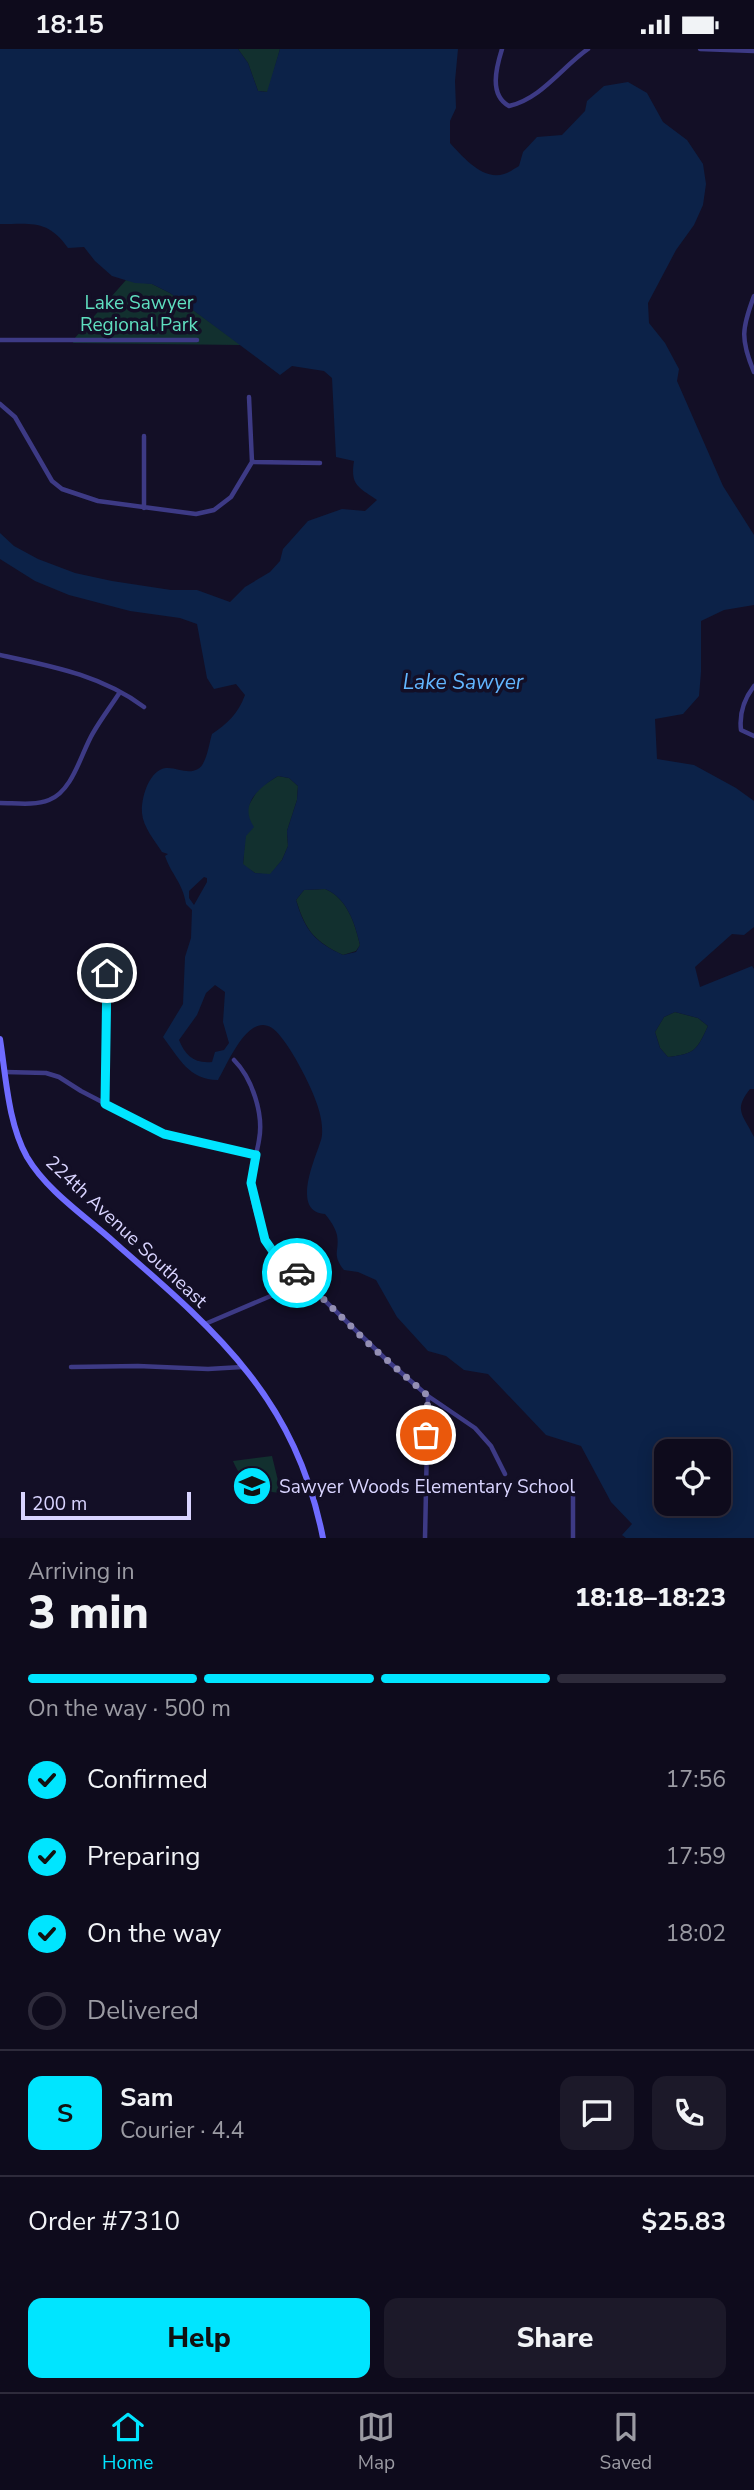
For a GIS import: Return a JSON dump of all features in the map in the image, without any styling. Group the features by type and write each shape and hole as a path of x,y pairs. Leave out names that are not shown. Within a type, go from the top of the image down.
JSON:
{"street":[{"path":"502,49 496,75 496,95 509,106 534,96 569,62 588,49"},
{"path":"700,49 754,51"},
{"path":"754,296 744,321 744,335 748,359 754,372"},
{"path":"0,340 197,339"},
{"path":"0,404 15,417 52,481 74,494 98,501 196,514 214,510 231,497 252,462 249,397"},
{"path":"144,436 144,508"},
{"path":"252,462 320,463"},
{"path":"0,655 95,678 144,707"},
{"path":"754,686 746,697 740,721 741,730 754,736"},
{"path":"0,803 34,803 52,799 67,784 91,735 120,692"},
{"path":"105,1104 107,973"},
{"name":"224th Avenue Southeast","path":"0,1039 19,1139 35,1169 205,1324 245,1366 272,1405 296,1451 313,1497 323,1538"},
{"path":"233,1059 246,1076 261,1126 251,1183 265,1240 272,1250 372,1347 428,1396 475,1428 491,1445 506,1474"},
{"path":"5,1072 46,1073 59,1077 164,1134 256,1155"},
{"path":"205,1324 306,1281"},
{"path":"71,1367 222,1369 245,1366"},
{"path":"425,1538 428,1396"},
{"path":"573,1496 573,1538"}],"green space":[{"path":"238,49 280,49 268,92 258,91 248,63"},
{"name":"Lake Sawyer Regional Park","path":"126,280 152,284 170,293 241,345 73,343"},
{"path":"278,776 289,778 298,786 297,800 287,831 288,846 282,860 270,875 255,873 243,865 247,808 259,788"},
{"path":"325,889 339,898 349,912 360,945 356,951 343,955 333,950 312,934 303,920 296,900 304,890"},
{"path":"675,1012 698,1018 708,1026 694,1049 668,1057 660,1048 655,1032 664,1017"},
{"path":"272,1456 281,1493 252,1485 241,1475 233,1461"}],"water":[{"name":"Lake Sawyer","path":"0,49 238,49 248,63 258,91 267,92 280,49 458,49 456,108 450,121 450,143 481,171 496,175 519,166 523,152 537,137 562,135 585,111 587,101 604,86 628,82 647,93 663,122 687,140 703,164 706,184 703,205 648,303 649,323 665,343 679,369 677,381 723,486 754,535 754,605 724,610 701,621 699,696 683,714 655,719 657,759 694,765 754,801 754,927 744,935 732,934 695,967 700,987 752,966 754,969 754,1089 750,1089 745,1096 741,1113 754,1137 754,1538 626,1538 622,1535 632,1524 611,1502 581,1446 546,1435 488,1374 464,1370 446,1356 428,1351 397,1317 376,1280 358,1272 344,1270 340,1265 335,1229 325,1214 315,1211 309,1204 307,1194 322,1135 319,1110 305,1077 281,1037 271,1027 261,1025 252,1029 235,1048 218,1080 192,1072 163,1037 183,1004 185,957 191,938 192,910 186,904 165,856 168,854 162,852 145,823 142,813 143,800 147,786 160,770 170,768 190,771 201,766 206,758 212,734 232,718 245,695 236,684 214,689 207,678 197,624 180,618 130,611 69,595 35,581 0,559 0,533 14,546 38,559 75,573 171,590 197,590 230,602 245,587 270,572 280,561 283,549 308,521 342,509 365,511 377,500 357,485 353,476 354,461 336,457 332,378 324,371 292,366 280,375 170,293 152,284 135,283 112,276 84,247 68,248 53,232 30,224 0,224","holes":["278,776 289,778 298,786 297,800 287,831 288,846 282,860 270,874 255,873 243,864 246,836 254,827 248,811 258,791","204,877 207,878 194,905 189,898 189,891","325,889 339,898 356,928 360,945 356,952 343,955 312,934 303,920 296,900 304,890","215,985 225,992 223,1022 229,1043 224,1050 215,1052 212,1062 200,1062 184,1050 179,1040 197,1015 206,993","675,1012 698,1018 708,1026 694,1049 668,1057 660,1048 655,1032 664,1017"]}],"way so far":[{"path":"297,1273 372,1347 428,1396 426,1435"}],"place":[{"name":"Sawyer Woods Elementary School","path":"252,1486"}],"route":[{"path":"107,973 105,1104 164,1134 256,1155 251,1183 265,1240 297,1273"}]}
